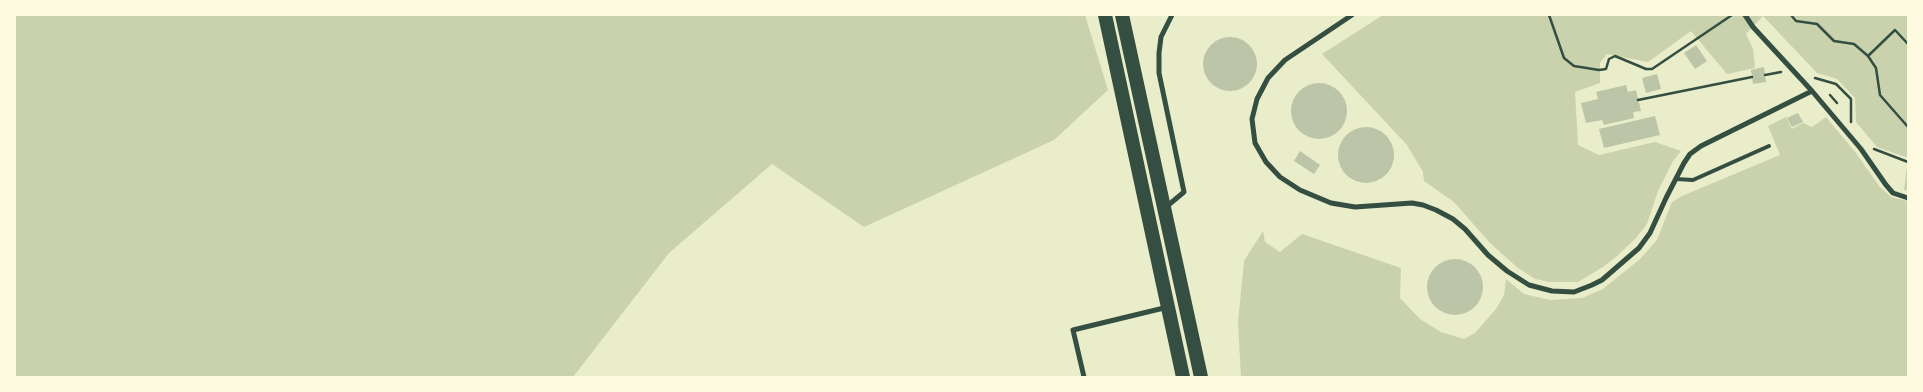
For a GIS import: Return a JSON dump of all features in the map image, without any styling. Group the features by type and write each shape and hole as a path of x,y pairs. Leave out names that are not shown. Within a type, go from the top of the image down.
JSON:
{"highway":[{"path":"1105,15 1183,377"},
{"path":"1122,15 1201,377"}],"street":[{"path":"1164,209 1184,192 1159,73 1161,37 1172,15"},
{"path":"1352,15 1285,60 1268,78 1257,99 1252,119 1255,143 1266,162 1280,177 1300,190 1331,203 1356,207 1412,203 1423,205 1453,219 1507,271 1529,286 1552,291 1574,292 1602,280 1640,248 1650,234 1690,154 1701,146 1812,91"},
{"path":"1745,15 1861,149 1893,193 1908,198"},
{"path":"1084,377 1074,330 1168,307"}],"lane":[{"path":"1676,179 1693,180 1769,146"}],"path":[{"path":"1549,15 1562,56 1574,66 1603,70 1607,67 1609,59 1615,56 1652,70 1732,15"},
{"path":"1791,15 1796,21 1817,24 1834,41 1854,44 1868,56 1876,68 1880,96 1908,128"},
{"path":"1868,56 1895,30 1908,44"},
{"path":"1765,75 1792,70"},
{"path":"1638,100 1752,77"},
{"path":"1815,78 1836,84 1851,99 1851,123"},
{"path":"1830,95 1837,103"},
{"path":"1872,149 1908,162"}],"green space":[{"path":"15,15 1085,15 1108,90 1054,140 864,227 772,164 669,253 573,377 15,377"},
{"path":"1383,15 1908,15 1908,158 1877,147 1856,122 1855,98 1837,79 1817,73 1763,16 1746,34 1753,49 1755,68 1727,74 1691,31 1648,62 1607,54 1600,63 1600,83 1575,92 1578,145 1599,155 1655,142 1681,151 1673,161 1658,191 1647,224 1636,238 1617,256 1578,282 1550,282 1535,279 1518,268 1490,243 1454,202 1424,181 1423,172 1407,145 1322,54"},
{"path":"1786,117 1792,129 1803,123 1812,127 1826,117 1856,153 1879,186 1891,197 1908,201 1908,377 1241,377 1238,322 1244,261 1263,231 1265,242 1280,252 1302,234 1401,268 1400,298 1420,319 1441,332 1464,339 1475,333 1496,309 1504,295 1506,279 1524,294 1550,300 1582,298 1603,289 1640,259 1657,240 1672,202 1682,196 1780,155 1768,126"},
{"path":"1908,158 1908,191 1904,190"}],"building":[{"path":"1230,37 1240,39 1249,45 1255,54 1257,64 1255,74 1249,83 1240,89 1230,91 1220,89 1211,83 1205,74 1203,64 1205,54 1211,45 1220,39"},
{"path":"1696,45 1707,61 1695,69 1684,53"},
{"path":"1764,67 1766,82 1753,84 1751,70"},
{"path":"1657,74 1661,89 1646,93 1642,78"},
{"path":"1314,83 1324,83 1339,91 1345,100 1347,111 1345,122 1339,131 1324,139 1314,139 1303,134 1296,127 1291,116 1291,106 1296,95 1303,88"},
{"path":"1626,85 1628,92 1636,90 1641,111 1633,112 1634,118 1604,125 1602,120 1586,123 1581,103 1598,99 1596,92"},
{"path":"1798,113 1803,122 1792,127 1787,118"},
{"path":"1655,116 1660,135 1604,148 1599,129"},
{"path":"1361,127 1371,127 1386,135 1392,144 1394,155 1392,166 1386,175 1371,183 1361,183 1350,178 1343,171 1338,160 1338,150 1343,139 1350,132"},
{"path":"1300,151 1320,165 1314,174 1294,161"},
{"path":"1450,259 1460,259 1475,267 1481,276 1483,287 1481,298 1475,307 1460,315 1450,315 1439,310 1432,303 1427,292 1427,282 1432,271 1439,264"}]}
